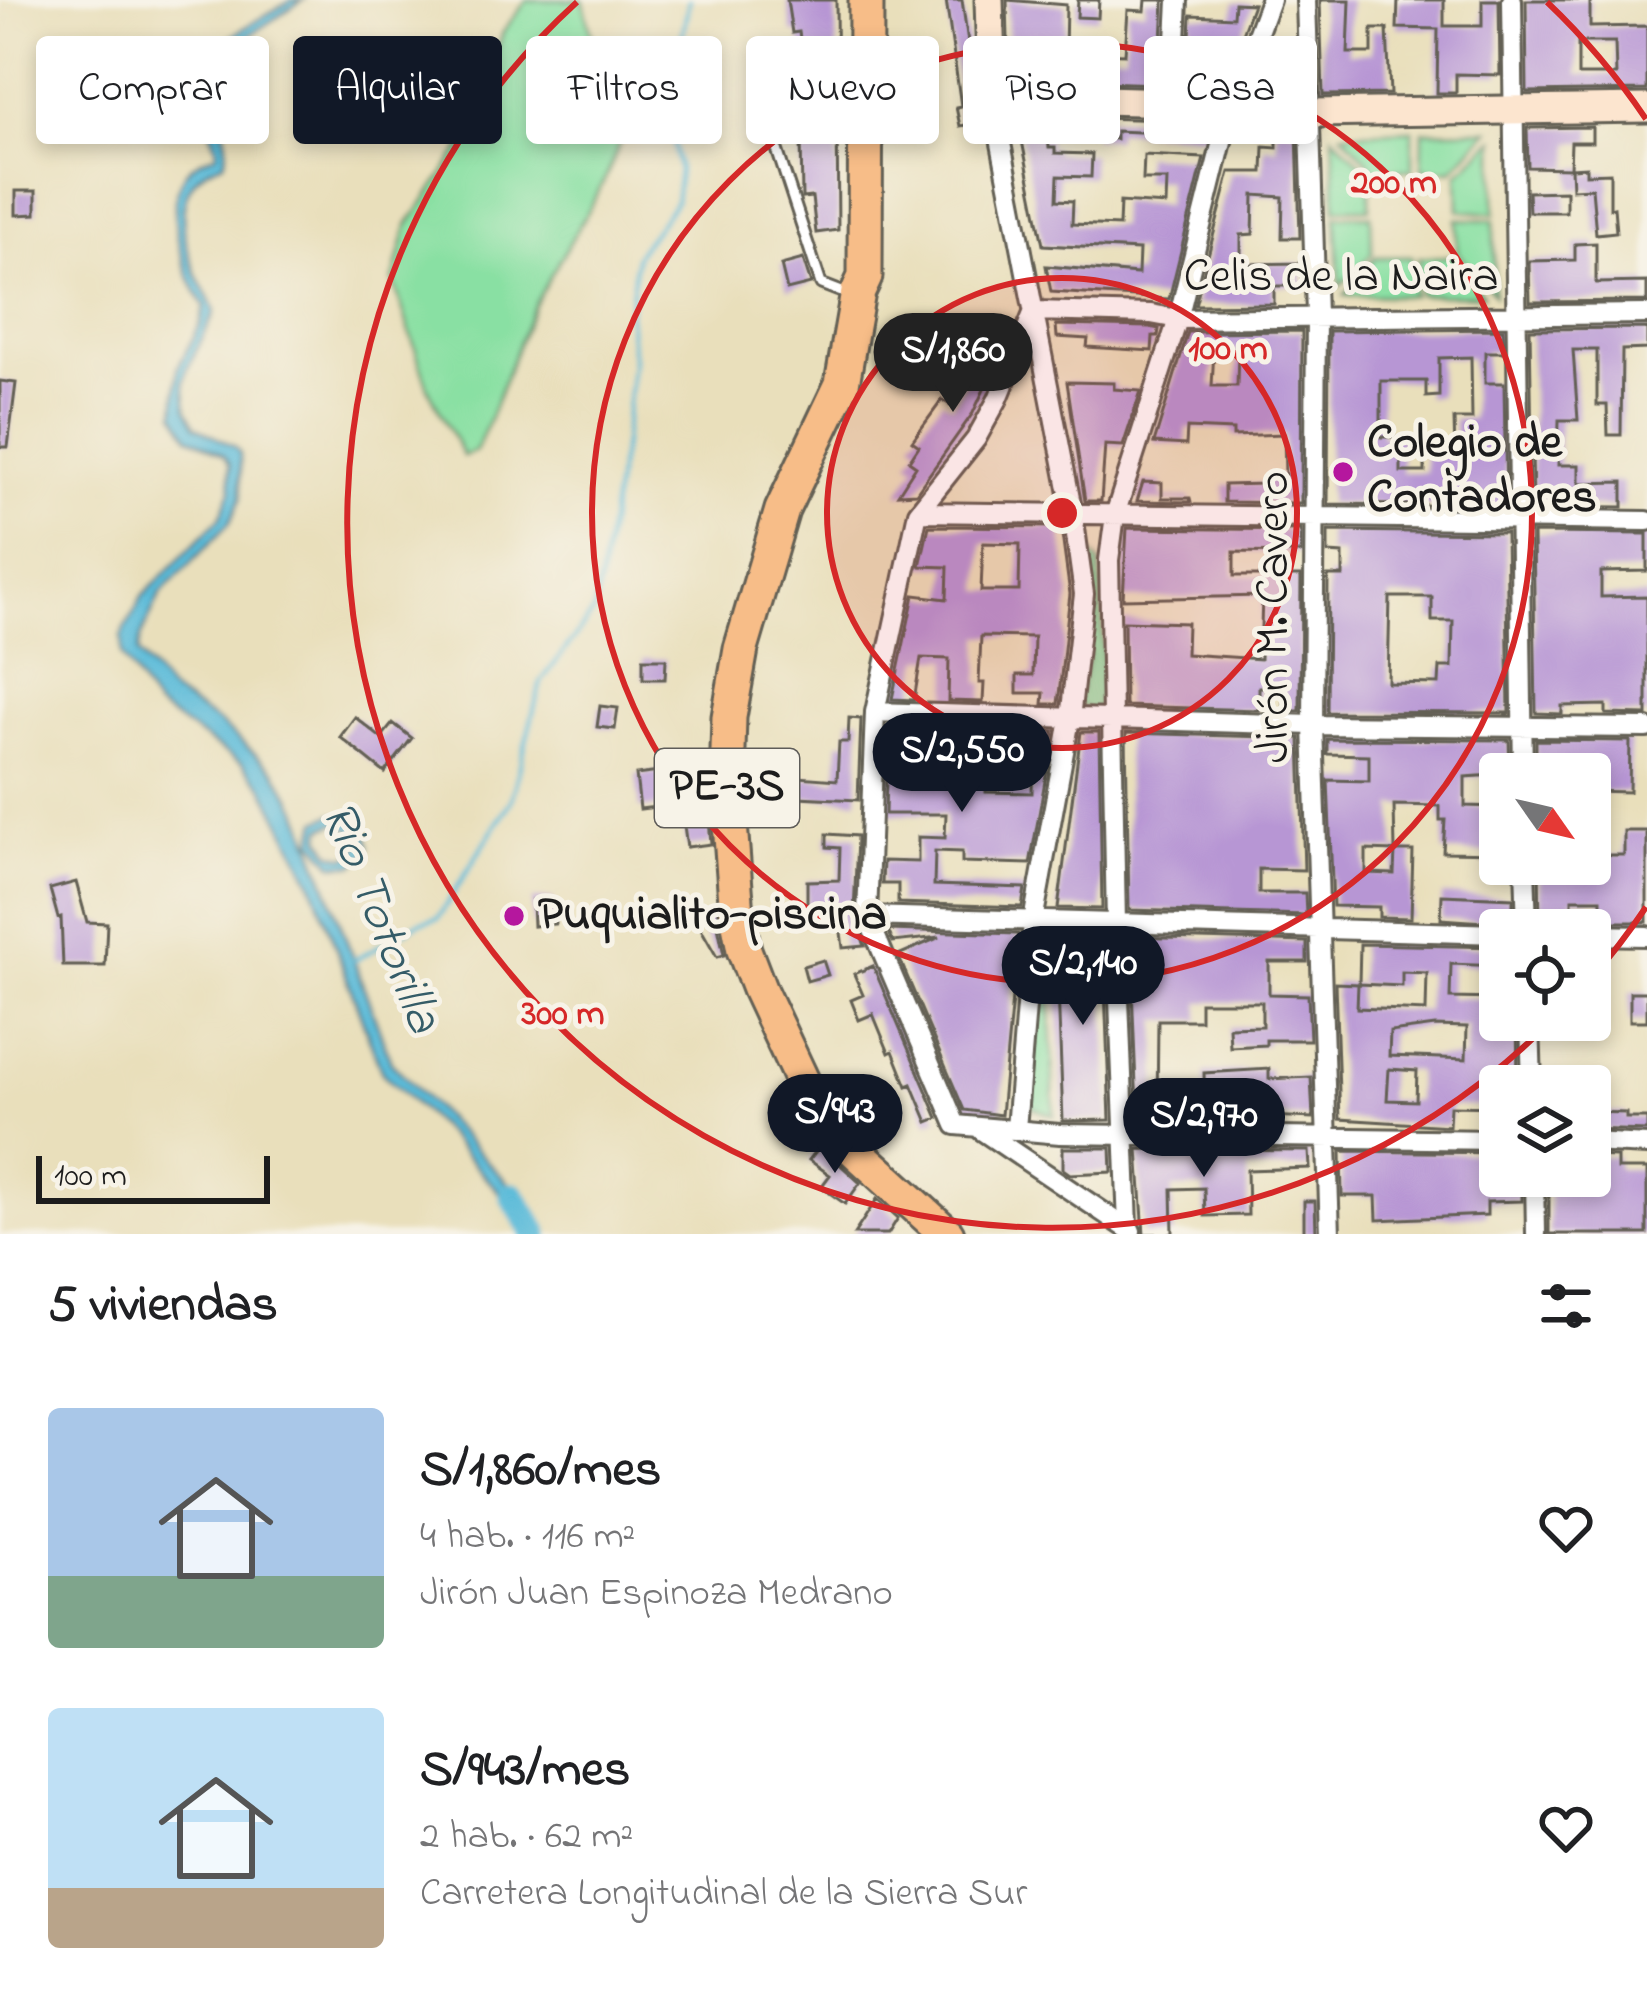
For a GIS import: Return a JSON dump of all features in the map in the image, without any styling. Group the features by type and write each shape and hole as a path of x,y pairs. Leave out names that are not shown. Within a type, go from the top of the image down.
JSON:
{"highway":[{"name":"PE-3S","path":"851,0 856,36"},
{"name":"PE-3S","path":"862,36 866,0"},
{"name":"PE-3S","path":"861,144 865,277 842,383 782,510 741,649 729,717 727,784 737,914 759,989 803,1083 837,1134 947,1234"}],"street":[{"path":"989,0 990,36"},
{"path":"1176,36 1178,0"},
{"path":"1257,36 1270,0"},
{"name":"Jirón M. Cavero","path":"1306,0 1308,36"},
{"path":"1512,0 1522,753"},
{"path":"1317,113 1647,108"},
{"path":"1001,144 1073,514 1084,613 1034,921 1016,1130"},
{"path":"1130,1230 1115,924 1109,560 1115,515 1178,319 1221,144"},
{"name":"Jirón M. Cavero","path":"1313,144 1313,725 1330,1234"},
{"path":"1034,311 976,440 918,512 875,712 867,916 956,1125 981,1130 1479,1140"},
{"name":"Celis de la Naira","path":"1034,311 1178,319 1647,314"},
{"path":"918,512 1647,520"},
{"path":"875,712 1313,725 1647,728"},
{"path":"867,916 1479,934"},
{"path":"1611,935 1647,936"},
{"path":"981,1130 1130,1230"},
{"path":"1611,1143 1647,1144"},
{"path":"1535,1197 1536,1234"}],"lane":[{"path":"775,144 821,284 858,295"}],"green space":[{"path":"527,0 583,0 592,36 526,36 526,144 619,144 597,195 531,313 476,451 463,456 428,388 393,280 407,227 464,144 502,144 503,32"},
{"path":"1413,130 1413,170 1376,170 1342,133"},
{"path":"1489,130 1452,170 1422,169 1423,131"},
{"path":"1333,135 1370,173 1370,208 1336,209"},
{"path":"1495,139 1495,214 1459,210 1458,174"},
{"path":"1371,215 1372,254 1340,286 1336,216"},
{"path":"1457,219 1494,220 1494,294 1457,252"},
{"path":"1451,256 1483,295 1419,295 1419,258"},
{"path":"1376,257 1412,257 1413,296 1344,295"},
{"path":"1087,555 1100,563 1103,642 1099,702 1094,712 1076,704 1088,657"},
{"path":"1039,930 1049,932 1054,1116 1034,1108 1024,1093"}],"water":[{"path":"292,0 303,0 248,36 233,36"},
{"path":"215,144 227,144 224,162 196,179 184,204 189,252 215,312 184,382 195,426 240,454 241,499 229,524 161,593 138,653 169,691 218,722 275,771 299,810 391,1062 513,1188 536,1220 528,1230 440,1127 382,1073 312,883 263,786 243,764 156,707 122,656 122,635 142,597 220,518 231,491 230,464 224,455 189,436 175,413 178,367 205,306 183,261 175,206 184,175 217,149"},
{"path":"333,814 354,821 367,831 370,848 355,865 333,864 313,841 318,821","holes":["337,822 362,842 347,857 331,853 321,837 323,828"]}],"building":[{"path":"787,0 836,0 836,36 792,33"},
{"path":"946,0 962,0 967,36 963,36 963,126 960,126 956,107 961,106"},
{"path":"1007,0 1066,5 1065,36 1008,36"},
{"path":"1078,0 1099,0 1098,18 1077,17"},
{"path":"1146,0 1164,0 1162,36 1144,36 1144,83 1120,83 1128,10 1145,11"},
{"path":"1320,0 1350,0 1348,53 1372,53 1372,29 1387,29 1390,94 1323,95"},
{"path":"1398,0 1444,0 1444,26 1482,26 1482,0 1499,0 1500,75 1456,74 1456,93 1437,93 1438,29 1397,28"},
{"path":"1526,0 1590,0 1590,27 1647,26 1647,90 1527,92","holes":["1578,42 1615,42 1616,75 1578,75"]},
{"path":"1234,3 1253,4 1241,36 1190,36 1191,15 1233,17"},
{"path":"1120,119 1144,119 1144,132 1120,131"},
{"path":"1592,127 1592,142 1571,142 1570,168 1528,167 1527,128"},
{"path":"801,144 837,144 838,230 816,233 812,197 802,198"},
{"path":"1023,144 1049,144 1055,153 1092,154 1091,177 1058,176 1057,200 1073,201 1072,224 1119,226 1120,202 1166,205 1167,180 1143,180 1144,155 1204,158 1169,299 1051,292 1046,266 1138,274 1139,250 1043,245"},
{"path":"1277,144 1297,144 1300,238 1282,238 1283,197 1254,195 1253,234 1241,235 1241,264 1301,263 1302,286 1274,286 1274,304 1195,305 1230,172 1263,172 1264,147 1277,148"},
{"path":"1586,167 1586,174 1610,173 1616,232 1596,234 1592,188 1572,189 1571,168"},
{"path":"16,191 36,191 36,214 16,215"},
{"path":"1566,191 1566,212 1529,212 1528,192"},
{"path":"1596,243 1596,283 1647,282 1647,301 1530,302 1529,261 1575,260 1575,244"},
{"path":"803,259 811,284 787,290 781,265"},
{"path":"997,325 1011,332 973,413 916,493 898,494 916,466 909,461 919,446 912,441 942,400 952,406"},
{"path":"1056,325 1159,329 1152,351 1087,347 1088,339 1057,337"},
{"path":"1647,328 1647,349 1622,350 1621,435 1608,435 1607,405 1597,405 1597,350 1573,350 1578,420 1559,420 1558,465 1579,465 1579,483 1623,482 1623,507 1533,506 1530,329"},
{"path":"1503,329 1504,352 1485,352 1485,383 1504,383 1506,506 1328,504 1329,331","holes":["1471,357 1472,419 1454,419 1455,452 1425,452 1425,472 1401,472 1401,437 1381,437 1381,381 1426,381 1426,397 1439,396 1439,358"]},
{"path":"1302,331 1301,503 1224,502 1224,485 1265,484 1265,477 1285,476 1284,434 1233,436 1233,430 1187,428 1186,445 1154,443 1188,332","holes":["1214,350 1238,350 1237,386 1212,386"]},
{"path":"0,381 16,383 8,447 0,447"},
{"path":"1067,382 1114,383 1114,389 1141,391 1123,446 1105,445 1101,501 1085,501"},
{"path":"1143,482 1162,483 1162,498 1190,498 1191,502 1137,501"},
{"path":"929,526 1061,527 1070,594 1058,704 1043,704 1044,693 1017,693 1017,675 1033,675 1034,637 981,636 983,702 948,701 949,659 921,658 914,700 892,699 914,595 947,599 948,567 920,566","holes":["983,543 1020,544 1019,591 981,591"]},
{"path":"1127,528 1301,530 1301,553 1234,552 1234,576 1301,576 1300,711 1284,711 1284,687 1259,687 1259,710 1125,706 1124,621 1187,623 1186,654 1260,659 1262,596 1123,599"},
{"path":"1328,531 1506,533 1509,713 1327,712 1328,576 1343,576 1343,554 1328,553","holes":["1390,597 1432,597 1432,621 1453,621 1452,667 1440,667 1439,684 1388,683"]},
{"path":"1533,533 1647,534 1647,571 1601,572 1601,597 1647,596 1647,715 1606,714 1606,705 1562,706 1562,714 1536,713"},
{"path":"643,659 666,659 665,679 643,679"},
{"path":"600,706 618,708 615,729 597,727"},
{"path":"355,717 381,738 393,723 412,738 385,773 340,737"},
{"path":"849,718 861,719 858,800 798,797 799,777 837,780 839,742 848,742"},
{"path":"923,727 971,728 969,768 986,768 986,792 1032,793 1033,738 1010,738 1010,730 1054,731 1030,864 962,862 962,852 935,851 934,885 1025,888 1022,907 898,903 898,884 882,884 883,861 918,862 918,837 945,838 946,814 885,814 887,746 923,747"},
{"path":"1081,732 1099,732 1102,909 1058,908"},
{"path":"1126,733 1300,738 1304,870 1259,869 1259,893 1305,893 1306,915 1129,910"},
{"path":"1327,739 1509,740 1509,753 1479,753 1479,776 1465,777 1465,806 1479,806 1479,853 1443,852 1445,820 1440,820 1440,806 1394,805 1395,851 1413,851 1411,918 1379,917 1379,907 1333,906 1328,780 1369,781 1369,755 1327,754","holes":["1366,850 1395,851 1394,874 1366,873"]},
{"path":"1536,740 1630,741 1629,792 1611,792 1611,753 1536,753"},
{"path":"690,768 696,821 709,820 711,844 687,847 681,804 640,809 636,775"},
{"path":"1624,831 1647,831 1647,922 1611,922 1611,909 1601,909 1601,899 1572,899 1572,909 1540,909 1539,885 1611,885 1611,855 1624,855"},
{"path":"827,834 857,836 854,915 865,946 843,948 838,909 807,909 807,881 839,880 840,848 827,847"},
{"path":"76,882 87,922 107,923 105,966 63,966 61,917 50,889"},
{"path":"1442,895 1513,898 1513,909 1479,909 1479,922 1441,919"},
{"path":"553,899 555,924 533,926 532,900"},
{"path":"716,917 724,955 717,957 697,922"},
{"path":"888,930 1018,934 1001,1115 964,1110 898,955 940,937 893,942"},
{"path":"1056,935 1103,936 1110,1120 1063,1121"},
{"path":"1130,937 1307,942 1307,962 1269,962 1269,994 1308,995 1310,1040 1266,1040 1266,1045 1230,1047 1229,1027 1262,1026 1262,1002 1200,1002 1200,1020 1158,1020 1157,1111 1137,1110"},
{"path":"1360,944 1479,947 1479,965 1451,964 1450,998 1479,999 1479,1041 1517,1041 1518,1065 1479,1065 1479,1107 1450,1106 1449,1126 1340,1119 1335,983 1358,984 1357,1008 1426,1011 1427,973 1402,972 1402,986 1359,984","holes":["1467,1027 1466,1059 1389,1056 1390,1032","1389,1069 1417,1071 1416,1101 1387,1100"]},
{"path":"823,960 828,975 807,981 803,966"},
{"path":"873,966 938,1118 928,1122 873,1014 859,1020 851,1000 863,995 854,974"},
{"path":"1630,992 1647,992 1647,1021 1630,1021"},
{"path":"1269,1069 1269,1079 1311,1077 1313,1118 1205,1113 1204,1073"},
{"path":"1611,1113 1647,1118 1647,1131 1611,1130"},
{"path":"820,1146 860,1183 845,1204 821,1187 830,1175 809,1160"},
{"path":"1063,1148 1111,1148 1112,1172 1070,1174 1063,1169"},
{"path":"1138,1149 1309,1151 1310,1168 1247,1170 1248,1215 1205,1216 1204,1188 1172,1189 1173,1234 1144,1234"},
{"path":"1341,1151 1479,1153 1479,1197 1522,1197 1522,1201 1487,1202 1487,1215 1377,1220 1376,1196 1342,1196"},
{"path":"1611,1157 1617,1157 1617,1169 1647,1169 1647,1234 1549,1234 1549,1197 1611,1197"},
{"path":"877,1199 898,1218 888,1234 854,1234"},
{"path":"1304,1201 1315,1201 1316,1234 1304,1234"}],"waterway":[{"path":"355,960 418,923 438,918 511,801 541,682 594,612 633,360 629,316 636,255 675,202 679,170 668,112 689,0"},
{"name":"Rio Totorilla","path":"513,1196 536,1234"}],"place":[{"name":"Colegio de Contadores","path":"1343,472"},
{"name":"Puquialito-piscina","path":"514,916"}]}
